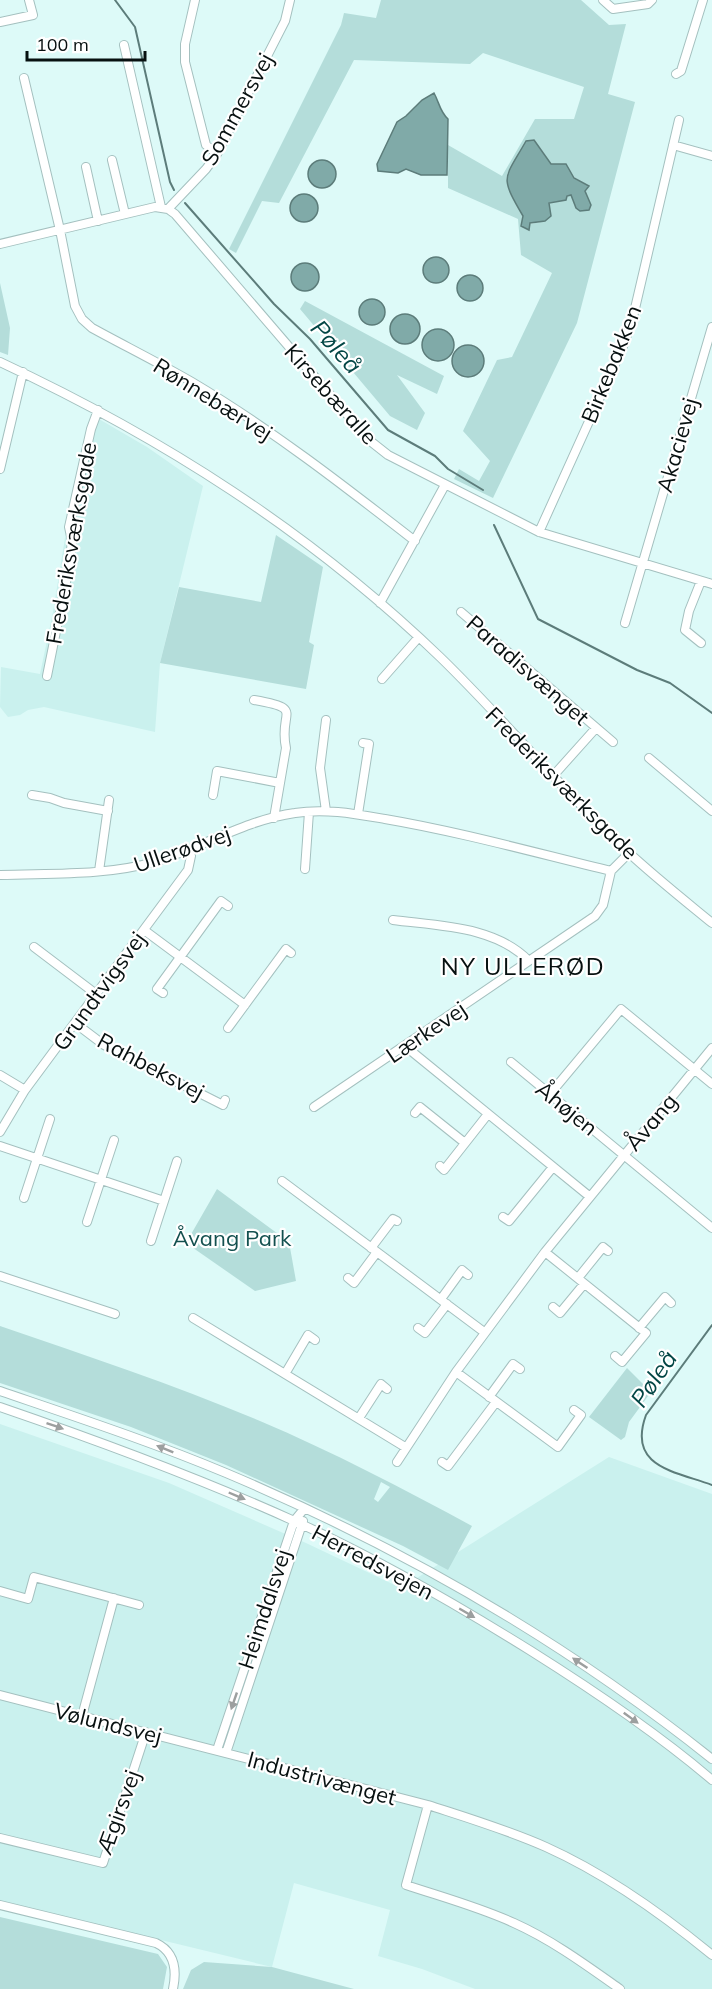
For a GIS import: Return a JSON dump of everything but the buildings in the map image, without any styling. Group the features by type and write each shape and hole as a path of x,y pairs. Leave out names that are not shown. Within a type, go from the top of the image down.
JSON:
{"street":[{"path":"0,22 33,15 29,0"},
{"path":"195,0 185,44 185,63 206,144 217,154"},
{"name":"Sommersvej","path":"164,208 206,169 217,154 285,21 290,0"},
{"path":"603,0 612,9 648,4 652,0"},
{"path":"676,74 681,71 703,0"},
{"path":"0,244 125,214 164,208 124,45"},
{"path":"24,78 60,230"},
{"name":"Birkebakken","path":"539,532 624,344 633,317 679,120"},
{"path":"673,145 712,156"},
{"path":"112,160 125,214"},
{"path":"86,166 98,221"},
{"name":"Kirsebæralle","path":"164,208 175,214 369,440 388,455 539,532 712,584"},
{"name":"Rønnebærvej","path":"60,230 75,306 82,319 92,328 192,382 250,420 327,473 415,541"},
{"name":"Akacievej","path":"642,563 712,327"},
{"name":"Frederiksværksgade","path":"0,362 98,410 162,445 213,477 327,559 380,603 440,658 629,853 712,923"},
{"path":"0,469 22,372"},
{"name":"Frederiksværksgade","path":"47,676 69,567 72,541 69,527 91,429 98,410"},
{"path":"380,603 445,485"},
{"path":"625,623 642,563"},
{"path":"701,581 689,611 685,630 701,643"},
{"name":"Paradisvænget","path":"461,612 613,742"},
{"path":"382,679 418,638"},
{"path":"254,700 280,705 285,708 287,715 284,737 286,748 274,818"},
{"path":"326,720 320,768 326,811"},
{"name":"Paradisvænget","path":"553,776 596,728"},
{"path":"358,814 369,744 363,743"},
{"path":"649,758 712,811"},
{"path":"213,795 217,771 280,783"},
{"path":"32,795 108,811"},
{"path":"99,871 109,800"},
{"name":"Ullerødvej","path":"0,875 131,868 188,850 254,823 294,813 326,811 418,824 611,871"},
{"path":"305,869 309,812"},
{"name":"Grundtvigsvej","path":"0,1132 25,1090 188,870 190,856 188,850"},
{"path":"611,871 629,853"},
{"name":"Lærkevej","path":"314,1107 595,916 603,905 611,871"},
{"path":"163,993 157,989 221,901 228,906"},
{"path":"393,920 479,932 515,950 529,961"},
{"path":"144,930 245,1005"},
{"path":"34,947 96,994"},
{"path":"228,1028 286,950 291,953"},
{"path":"550,1094 621,1009 712,1084"},
{"name":"Rahbeksvej","path":"75,1023 104,1045 223,1105 225,1100"},
{"path":"405,1047 589,1196"},
{"name":"Åvang","path":"397,1462 484,1332 589,1196 712,1048"},
{"name":"Åhøjen","path":"511,1062 712,1228"},
{"path":"0,1075 25,1090"},
{"path":"415,1113 420,1107 465,1143"},
{"path":"440,1166 444,1170 488,1114"},
{"path":"24,1198 50,1119"},
{"path":"87,1222 114,1140"},
{"path":"0,1146 164,1201"},
{"path":"151,1241 177,1161"},
{"path":"503,1217 509,1221 553,1167"},
{"path":"282,1181 484,1332"},
{"path":"348,1278 354,1283 393,1219 397,1221"},
{"path":"554,1307 560,1313 603,1247 608,1251"},
{"path":"545,1252 646,1334 622,1362 615,1356"},
{"path":"418,1328 425,1333 462,1270 468,1275"},
{"path":"0,1276 115,1314"},
{"path":"639,1328 664,1297 671,1303"},
{"path":"193,1318 405,1447"},
{"path":"285,1374 308,1335 315,1340"},
{"path":"442,1462 448,1466 493,1399 513,1364 520,1369"},
{"path":"456,1372 558,1447 581,1415 574,1410"},
{"path":"359,1418 381,1384 387,1389"},
{"name":"Herredsvejen","path":"0,1391 133,1436 226,1473 374,1543 506,1616 558,1648 639,1704 712,1759"},
{"name":"Herredsvejen","path":"0,1407 94,1439 196,1479 303,1525 420,1586 565,1673 629,1717 712,1780"},
{"name":"Heimdalsvej","path":"217,1750 294,1521 304,1509"},
{"name":"Heimdalsvej","path":"226,1753 303,1525 304,1509"},
{"path":"0,1591 28,1599 34,1576 139,1605"},
{"path":"82,1716 114,1598"},
{"name":"Vølundsvej","path":"0,1695 217,1750"},
{"name":"Ægirsvej","path":"0,1838 103,1863 146,1732"},
{"name":"Industrivænget","path":"217,1750 428,1805 490,1825 546,1847 634,1896 679,1927 712,1955"},
{"name":"Industrivænget","path":"428,1805 406,1885 468,1905 515,1924 555,1945 620,1989"},
{"path":"0,1905 146,1940 164,1947 175,1964 176,1976 173,1989"}],"shaded area":[{"path":"434,93 441,110 448,119 447,175 421,175 406,169 398,173 378,171 377,164 397,122 422,100"},
{"path":"534,140 551,164 566,164 574,178 589,186 585,191 591,205 589,210 580,211 576,208 571,195 567,196 566,200 549,203 551,216 545,221 530,223 529,230 521,226 523,216 510,192 507,178 526,141"},
{"path":"322,160 332,164 336,174 332,184 322,188 312,184 308,174 312,164"},
{"path":"304,194 314,198 318,208 314,218 304,222 294,218 290,208 294,198"},
{"path":"436,257 445,261 449,270 445,279 436,283 427,279 423,270 427,261"},
{"path":"305,263 315,267 319,277 315,287 305,291 295,287 291,277 295,267"},
{"path":"470,275 479,279 483,288 479,297 470,301 461,297 457,288 461,279"},
{"path":"372,299 381,303 385,312 381,321 372,325 363,321 359,312 363,303"},
{"path":"405,314 416,318 420,329 416,340 405,344 394,340 390,329 394,318"},
{"path":"438,329 449,334 454,345 449,356 438,361 427,356 422,345 427,334"},
{"path":"468,345 479,350 484,361 479,372 468,377 457,372 452,361 457,350"},
{"path":"92,415 147,447 203,486 160,663 155,732 44,707 8,717 0,707 1,667 40,674 65,538"},
{"path":"0,1424 169,1483 306,1543 401,1588 609,1457 712,1494 712,1989 475,1989 422,1969 378,1956 390,1910 294,1883 272,1967 0,1901"}],"green space":[{"path":"381,0 581,0 609,25 626,24 608,94 635,102 577,323 493,498 454,479 459,469 479,481 490,461 463,431 497,360 512,357 552,273 521,255 518,219 448,188 448,145 502,176 535,119 574,119 584,87 483,53 470,64 354,60 279,203 262,201 236,253 229,249 341,25 344,13 376,18","holes":["543,152 551,164 589,186 573,201 572,195 567,196 565,200 549,203 545,221 521,226 523,216 507,174 516,159"]},
{"path":"0,283 10,328 8,355 0,352"},
{"path":"305,301 444,376 437,394 397,375 425,413 417,430 390,416 300,309"},
{"path":"276,535 323,567 309,642 314,645 306,689 160,663 179,587 261,602"},
{"name":"Åvang Park","path":"217,1189 289,1242 296,1281 255,1291 186,1243"},
{"path":"0,1326 163,1383 260,1421 367,1471 472,1526 448,1570 403,1546 226,1465 131,1427 0,1383","holes":["381,1482 390,1487 378,1502 374,1499"]},
{"path":"627,1368 651,1392 629,1422 625,1437 621,1440 589,1417"},
{"path":"0,1917 158,1954 167,1967 163,1989 0,1989"},
{"path":"204,1962 272,1967 354,1989 183,1989 191,1970"}],"waterway":[{"name":"Pøleå","path":"115,0 135,27 170,182 174,190"},
{"name":"Pøleå","path":"185,203 274,304 310,339 388,430 435,456 448,469 483,490"},
{"name":"Pøleå","path":"494,525 538,619 637,670 670,683 712,713"},
{"name":"Pøleå","path":"712,1325 646,1415 642,1432 643,1446 658,1464 712,1485"}],"district":[{"name":"NY ULLERØD","path":"523,967"}]}
